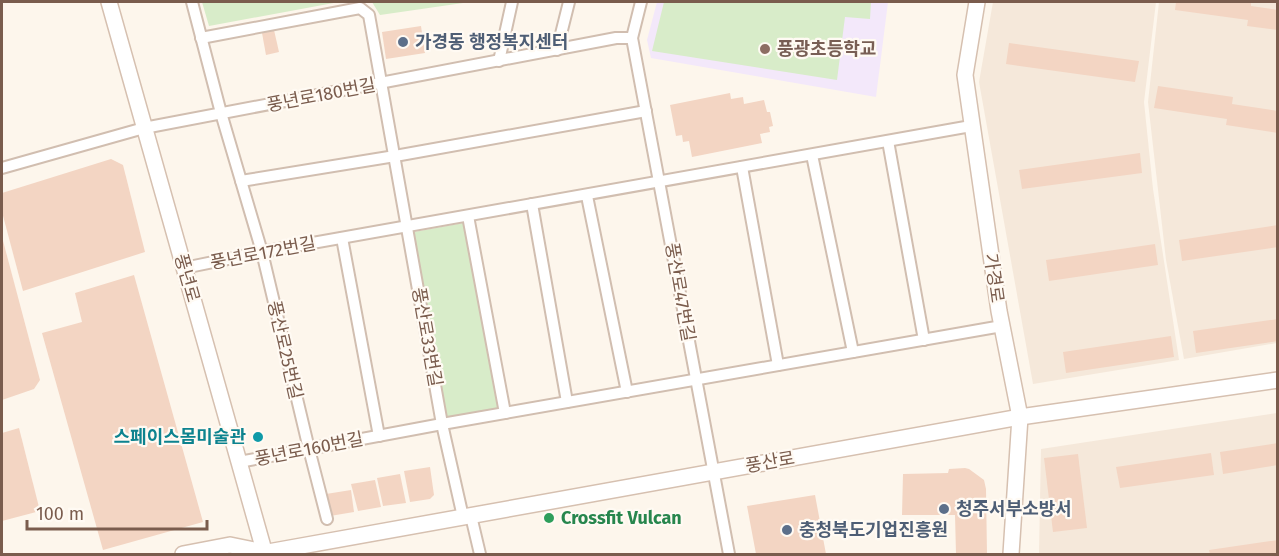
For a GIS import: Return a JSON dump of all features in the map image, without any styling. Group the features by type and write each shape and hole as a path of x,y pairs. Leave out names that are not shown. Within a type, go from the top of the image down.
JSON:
{"street":[{"name":"풍년로","path":"109,2 239,462 262,554"},
{"name":"풍산로25번길","path":"192,2 221,113 262,252 327,519"},
{"path":"499,61 513,2"},
{"path":"557,50 569,2"},
{"name":"풍산로47번길","path":"641,2 632,38 729,555"},
{"name":"가경로","path":"977,2 965,75 1002,326 1020,417 1011,555"},
{"path":"201,38 360,8 369,15 382,83"},
{"name":"풍년로180번길","path":"2,168 144,128 616,38 632,38"},
{"name":"풍산로33번길","path":"382,83 442,424 480,555"},
{"path":"241,181 646,111"},
{"name":"풍년로172번길","path":"184,268 262,252 971,126"},
{"path":"888,141 924,340"},
{"path":"812,155 853,352"},
{"path":"742,167 778,365"},
{"path":"587,196 627,392"},
{"path":"532,204 567,402"},
{"path":"468,216 505,413"},
{"name":"풍년로172번길","path":"342,238 361,341"},
{"name":"풍년로160번길","path":"239,462 379,435 1002,326"},
{"name":"풍년로160번길","path":"361,341 379,435"},
{"name":"풍산로","path":"183,555 230,545 262,554 1020,417 1278,380"}],"shaded area":[{"name":"풍광초등학교","path":"657,2 888,2 876,97 651,58 647,40"},
{"path":"993,2 1156,2 1144,102 1153,189 1179,360 1033,384 979,82"},
{"path":"1159,2 1277,2 1277,343 1184,359 1166,260 1148,102"},
{"path":"1277,413 1277,554 1039,554 1041,449"}],"green space":[{"path":"202,2 339,2 209,26"},
{"path":"372,2 470,2 380,15"},
{"name":"풍광초등학교","path":"664,2 871,2 870,19 845,17 837,80 652,51"},
{"path":"463,223 498,408 447,418 414,232"}],"building":[{"path":"1176,2 1251,2 1251,6 1278,10 1278,30 1247,26 1248,20 1175,10"},
{"name":"가경동 행정복지센터","path":"421,26 425,53 386,59 382,32"},
{"path":"274,30 279,52 266,55 262,33"},
{"path":"1009,43 1139,61 1135,82 1006,64"},
{"path":"1158,86 1233,97 1232,104 1278,111 1278,133 1226,125 1227,119 1154,108"},
{"path":"730,93 731,99 743,97 744,104 764,100 773,126 769,127 770,132 760,134 762,143 692,157 689,141 683,142 682,135 676,136 670,105"},
{"path":"1140,153 1142,173 1022,189 1019,170"},
{"path":"111,159 123,165 145,252 23,291 2,212 2,193"},
{"path":"1278,225 1278,247 1182,261 1179,240"},
{"path":"2,237 40,380 34,389 2,400"},
{"path":"1155,244 1158,265 1049,281 1046,260"},
{"path":"134,275 203,522 103,550 42,333 82,322 75,293"},
{"path":"1278,319 1278,341 1196,353 1193,331"},
{"path":"1171,336 1174,357 1066,373 1063,352"},
{"path":"19,428 40,511 2,521 2,433"},
{"path":"1278,443 1278,465 1223,474 1220,452"},
{"path":"1211,453 1214,475 1120,488 1116,467"},
{"path":"1078,454 1087,528 1053,532 1044,458"},
{"path":"430,467 434,495 430,499 410,502 404,471"},
{"name":"청주서부소방서","path":"965,468 984,480 987,554 956,554 955,515 902,515 903,474 948,473 949,469"},
{"path":"400,474 406,503 383,506 377,478"},
{"path":"375,480 381,507 358,511 351,484"},
{"path":"351,490 354,512 330,516 326,494"},
{"name":"충청북도기업진흥원","path":"815,495 826,554 756,554 747,506"},
{"path":"1278,540 1278,554 1210,554 1209,550"}],"place":[{"name":"가경동 행정복지센터","path":"403,42"},
{"name":"풍광초등학교","path":"765,49"},
{"name":"스페이스몸미술관","path":"258,437"},
{"name":"청주서부소방서","path":"944,509"},
{"name":"Crossfit Vulcan","path":"549,518"},
{"name":"충청북도기업진흥원","path":"787,530"}]}
